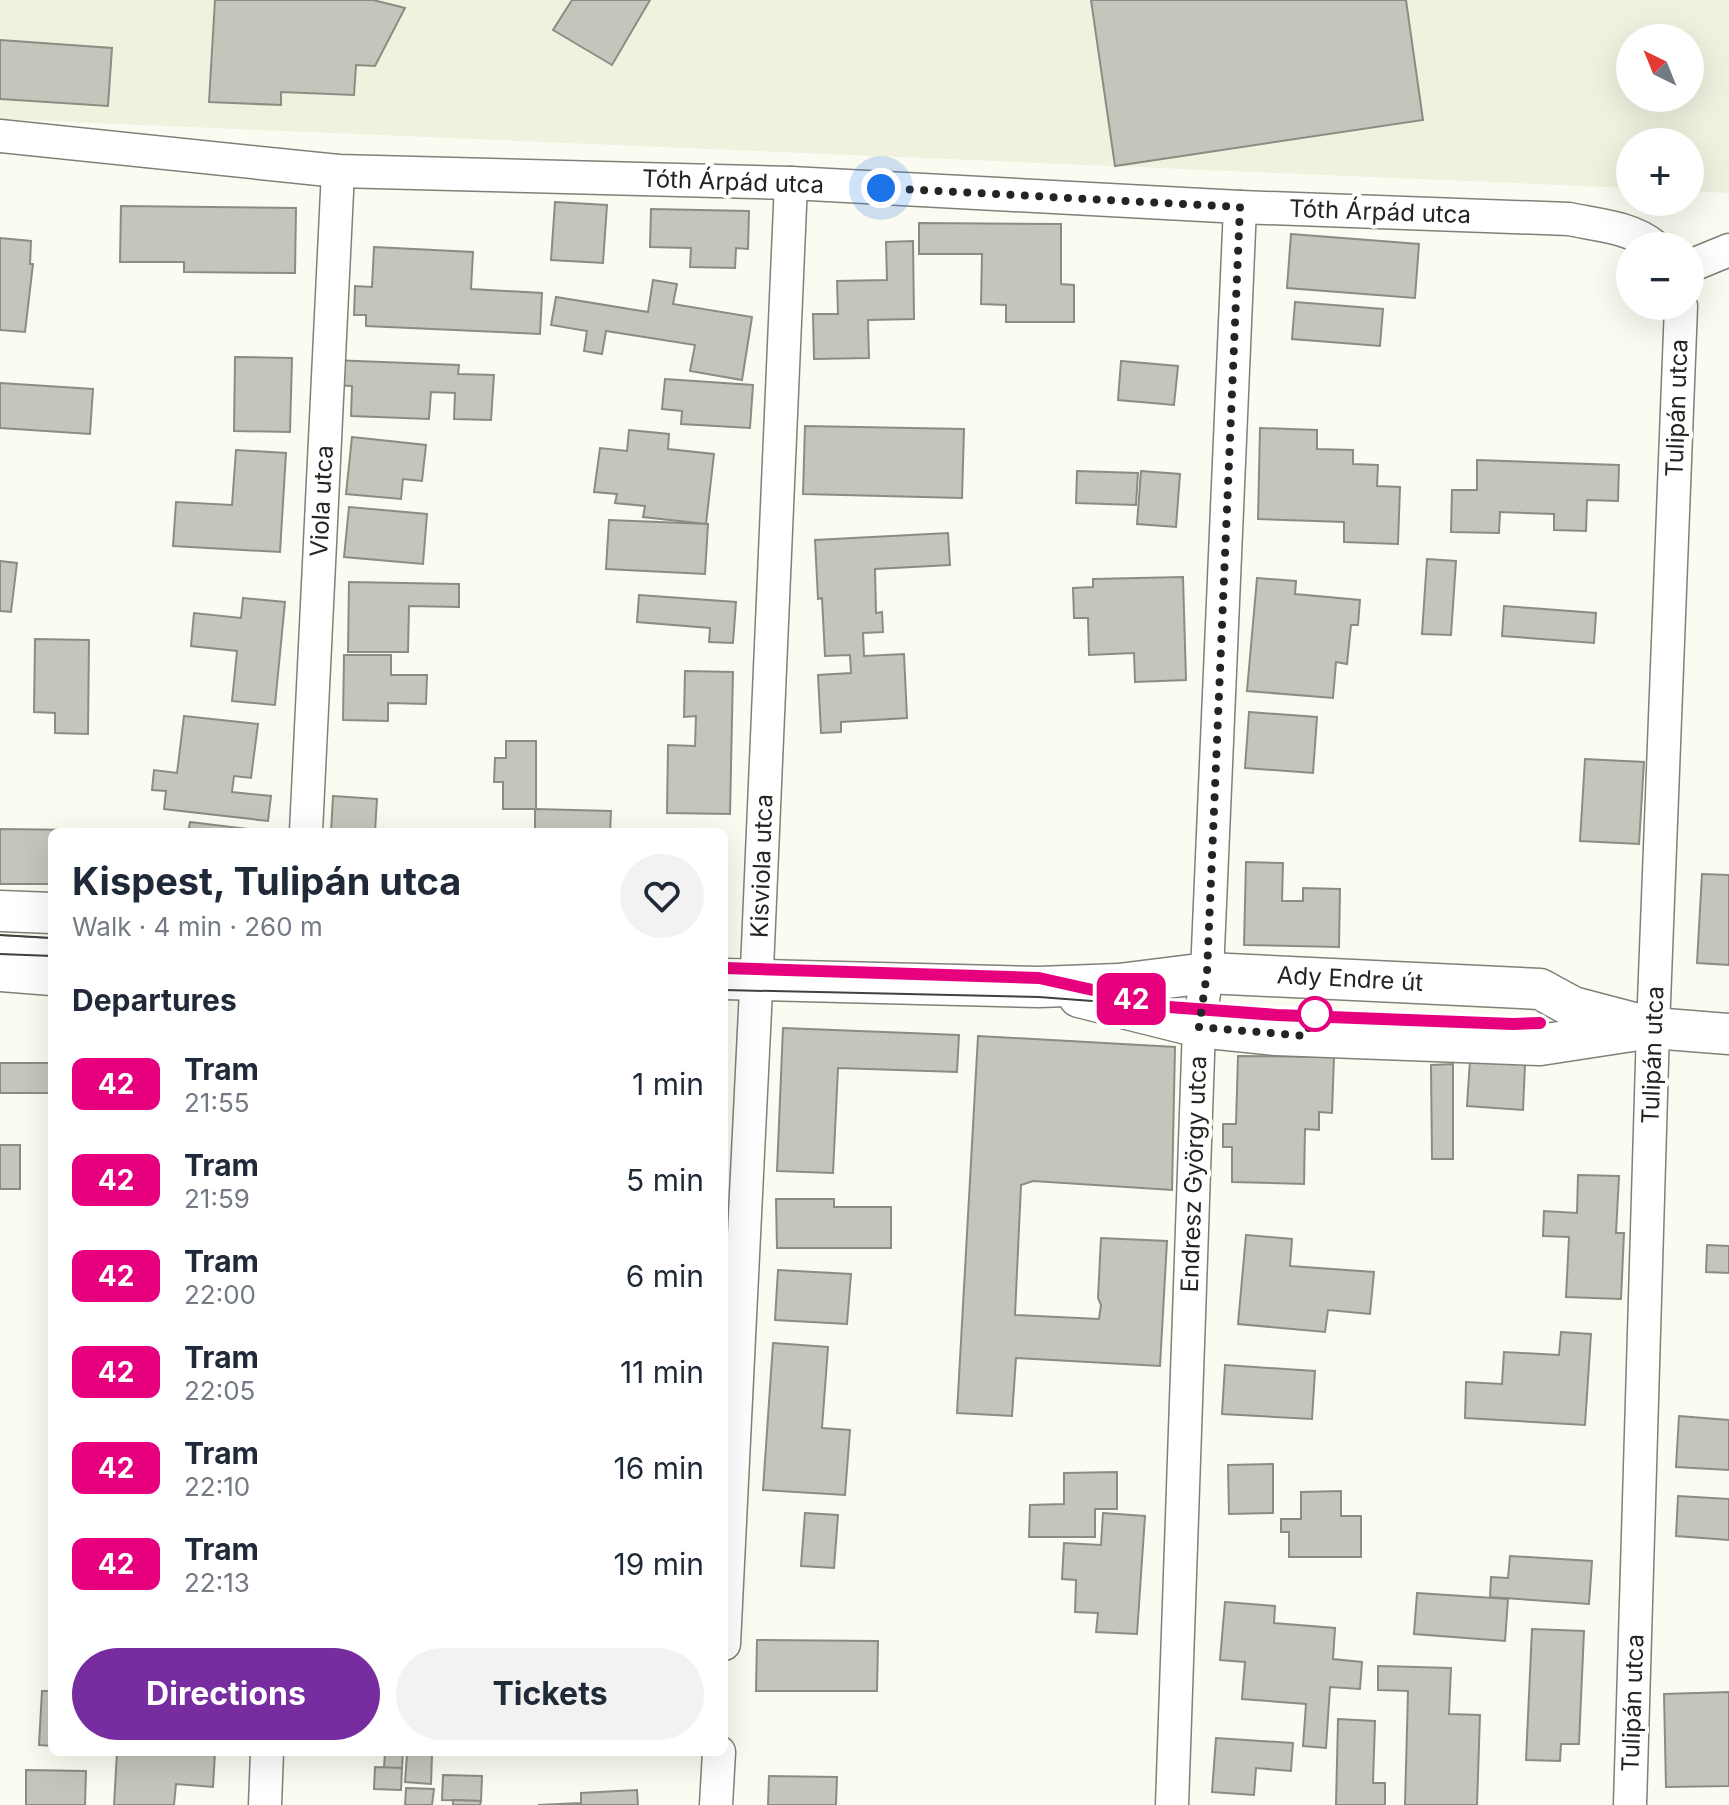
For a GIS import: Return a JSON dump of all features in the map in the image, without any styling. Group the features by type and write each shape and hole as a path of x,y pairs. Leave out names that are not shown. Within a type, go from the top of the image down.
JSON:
{"street":[{"name":"Tóth Árpád utca","path":"0,136 338,171 791,183 1240,207 1569,219 1625,232"},
{"name":"Viola utca","path":"306,828 338,171"},
{"name":"Kisviola utca","path":"728,1478 740,980 791,183"},
{"name":"Endresz György utca","path":"1172,1805 1199,1027 1207,973 1240,207"},
{"path":"1704,260 1729,250"},
{"name":"Tulipán utca","path":"1630,1805 1653,1028 1680,320"},
{"path":"0,911 48,913"},
{"path":"0,971 48,975"},
{"name":"Ady Endre út","path":"740,980 1039,987 1119,984 1207,973 1540,989 1573,1007 1653,1028 1729,1034"},
{"name":"Ady Endre út","path":"1039,987 1199,1027 1276,1035 1540,1045 1653,1028"},
{"path":"265,1805 267,1756"},
{"path":"716,1805 719,1756"}],"lane":[{"path":"0,944 48,947"}],"shaded area":[{"path":"0,0 1729,0 1729,193 1704,192 1704,128 1616,128 1616,187 0,119"}],"building":[{"path":"215,0 373,0 405,8 375,66 356,65 354,95 281,92 281,105 209,102"},
{"path":"572,0 650,0 612,65 553,30"},
{"path":"1091,0 1406,0 1423,120 1115,166"},
{"path":"0,40 112,48 108,106 0,99"},
{"path":"555,202 607,205 603,263 551,260"},
{"path":"121,206 296,208 295,273 184,272 184,262 120,262"},
{"path":"651,209 749,211 748,249 736,248 735,268 690,267 691,248 650,247"},
{"path":"919,223 1061,224 1061,284 1074,285 1074,322 1006,322 1006,305 981,304 982,254 919,254"},
{"path":"1291,234 1419,244 1415,298 1287,288"},
{"path":"0,238 31,241 30,264 33,264 25,332 0,330"},
{"path":"913,241 914,319 868,320 869,358 814,359 813,314 838,314 837,281 887,280 886,242"},
{"path":"374,247 473,252 471,289 542,293 540,334 366,326 366,315 354,315 355,286 372,287"},
{"path":"653,280 677,284 673,304 752,317 742,380 690,371 695,345 606,331 602,354 584,351 587,331 551,325 556,297 648,312"},
{"path":"1295,302 1383,309 1380,346 1292,339"},
{"path":"235,357 292,358 290,432 234,431"},
{"path":"331,360 459,365 458,374 494,375 491,420 454,419 455,393 431,392 429,419 351,416 352,386 330,385"},
{"path":"1121,361 1178,366 1174,405 1118,400"},
{"path":"665,379 753,385 750,428 681,424 682,411 662,409"},
{"path":"0,383 93,389 90,434 0,428"},
{"path":"805,426 964,429 962,498 803,494"},
{"path":"1260,428 1317,430 1317,449 1353,450 1353,464 1378,465 1377,486 1400,487 1398,544 1344,542 1344,522 1258,519"},
{"path":"629,430 669,434 668,449 714,454 706,524 643,517 645,506 615,503 617,494 594,492 600,448 627,451"},
{"path":"352,437 426,445 422,481 403,479 401,499 346,494"},
{"path":"236,450 286,453 280,552 173,546 176,502 232,505"},
{"path":"1477,460 1619,465 1618,501 1587,500 1586,531 1554,530 1554,514 1500,512 1499,533 1451,532 1452,490 1477,490"},
{"path":"1077,471 1138,473 1136,505 1076,503"},
{"path":"1141,471 1180,474 1176,527 1137,524"},
{"path":"349,507 427,514 423,564 344,557"},
{"path":"609,520 708,524 705,574 606,569"},
{"path":"948,533 950,565 875,569 876,613 882,612 883,632 863,633 864,656 904,654 907,718 841,722 841,732 821,733 818,675 851,673 850,655 825,656 815,540"},
{"path":"1427,559 1456,561 1451,635 1422,634"},
{"path":"0,561 17,563 11,612 0,611"},
{"path":"1183,577 1186,680 1135,682 1134,653 1089,655 1088,618 1074,618 1073,588 1093,587 1093,579"},
{"path":"1257,578 1296,581 1295,594 1360,600 1358,625 1351,625 1347,664 1336,662 1333,698 1247,691"},
{"path":"349,582 459,584 459,607 409,606 408,652 348,652"},
{"path":"639,595 736,602 733,643 709,642 710,628 637,622"},
{"path":"243,598 285,602 275,705 232,701 237,651 191,646 194,613 241,618"},
{"path":"1504,606 1596,613 1594,643 1502,636"},
{"path":"35,639 89,640 88,734 55,733 55,713 34,712"},
{"path":"344,655 391,655 391,675 427,675 426,704 388,703 388,721 343,720"},
{"path":"685,671 733,672 730,814 667,813 668,745 695,746 696,716 684,717"},
{"path":"1249,712 1317,717 1313,773 1245,768"},
{"path":"184,716 258,724 251,778 234,776 232,792 271,796 268,821 164,809 166,791 152,790 154,770 177,773"},
{"path":"506,741 536,741 536,809 503,809 503,782 494,782 495,758 506,758"},
{"path":"1585,759 1644,762 1639,844 1580,841"},
{"path":"333,796 377,799 375,828 331,828"},
{"path":"535,809 611,811 610,828 535,828"},
{"path":"190,822 239,828 189,828"},
{"path":"0,829 48,830 48,884 0,884"},
{"path":"1246,862 1283,863 1282,901 1303,901 1303,888 1340,889 1339,947 1244,945"},
{"path":"1702,874 1729,875 1729,965 1697,963"},
{"path":"783,1028 959,1035 957,1072 838,1068 833,1173 777,1171"},
{"path":"978,1036 1175,1047 1172,1190 1033,1181 1021,1185 1015,1315 1099,1319 1101,1238 1167,1241 1160,1366 1016,1358 1012,1416 957,1413"},
{"path":"1238,1056 1334,1057 1332,1113 1319,1112 1319,1130 1305,1129 1304,1184 1232,1182 1232,1147 1223,1147 1223,1124 1236,1124"},
{"path":"1470,1060 1525,1064 1523,1110 1467,1106"},
{"path":"0,1063 48,1063 48,1093 0,1093"},
{"path":"1453,1064 1453,1159 1432,1159 1431,1065"},
{"path":"0,1145 20,1145 20,1189 0,1189"},
{"path":"1578,1175 1619,1176 1616,1233 1624,1233 1621,1299 1566,1297 1569,1237 1543,1236 1544,1211 1577,1213"},
{"path":"776,1199 834,1199 834,1207 891,1207 891,1248 777,1248"},
{"path":"1246,1235 1292,1239 1290,1266 1374,1272 1370,1314 1328,1310 1325,1332 1238,1324"},
{"path":"1707,1245 1729,1246 1729,1273 1706,1272"},
{"path":"778,1270 851,1274 847,1324 775,1320"},
{"path":"1561,1332 1591,1334 1585,1425 1465,1418 1466,1382 1502,1384 1504,1352 1559,1355"},
{"path":"773,1343 828,1347 822,1428 850,1430 845,1495 763,1490"},
{"path":"1225,1365 1315,1371 1312,1419 1222,1414"},
{"path":"1679,1416 1729,1420 1729,1470 1676,1467"},
{"path":"1273,1464 1273,1513 1229,1514 1228,1465"},
{"path":"1117,1472 1117,1509 1095,1509 1095,1537 1029,1537 1030,1505 1064,1504 1064,1473"},
{"path":"1341,1491 1341,1516 1361,1516 1361,1557 1289,1557 1289,1532 1281,1532 1281,1519 1301,1519 1301,1492"},
{"path":"1678,1496 1729,1499 1729,1540 1676,1536"},
{"path":"805,1513 838,1515 834,1568 801,1566"},
{"path":"1103,1513 1145,1516 1137,1634 1096,1632 1098,1613 1075,1612 1076,1580 1062,1579 1064,1543 1101,1545"},
{"path":"1510,1556 1592,1561 1589,1604 1490,1597 1491,1577 1508,1578"},
{"path":"1417,1593 1508,1599 1505,1641 1414,1634"},
{"path":"1225,1602 1275,1606 1274,1623 1335,1628 1333,1659 1362,1662 1360,1689 1330,1687 1326,1748 1303,1746 1306,1704 1242,1699 1245,1662 1220,1660"},
{"path":"1532,1629 1584,1631 1579,1744 1561,1744 1560,1761 1526,1760"},
{"path":"757,1640 878,1641 877,1691 756,1691"},
{"path":"1378,1666 1451,1668 1449,1714 1480,1715 1477,1805 1405,1805 1408,1691 1378,1690"},
{"path":"42,1691 48,1691 48,1746 39,1745"},
{"path":"1729,1692 1729,1786 1666,1787 1664,1694"},
{"path":"1338,1719 1375,1721 1373,1783 1385,1783 1385,1805 1336,1805"},
{"path":"1216,1738 1293,1743 1291,1771 1256,1768 1254,1795 1212,1792"},
{"path":"117,1756 215,1756 213,1787 176,1784 174,1805 114,1805"},
{"path":"385,1756 403,1756 402,1768 384,1768"},
{"path":"407,1756 432,1756 431,1784 405,1782"},
{"path":"375,1767 402,1768 401,1790 374,1789"},
{"path":"26,1770 86,1771 85,1805 26,1805"},
{"path":"443,1775 482,1776 481,1801 442,1800"},
{"path":"769,1776 837,1777 836,1805 768,1805"},
{"path":"406,1788 434,1789 432,1805 405,1805"},
{"path":"637,1790 638,1805 538,1805 581,1803 581,1793"},
{"path":"453,1800 481,1801 480,1805 453,1805"}],"tram line":[{"path":"0,935 48,938"},
{"path":"0,954 48,956"},
{"path":"728,968 1039,978 1110,994"},
{"name":"42","path":"728,968 1039,978 1169,1007 1277,1015 1540,1023"},
{"path":"728,990 1039,997 1277,1015 1540,1023"}],"route":[{"path":"881,188 1240,207 1207,973 1199,1027 1305,1036 1315,1014"}]}
